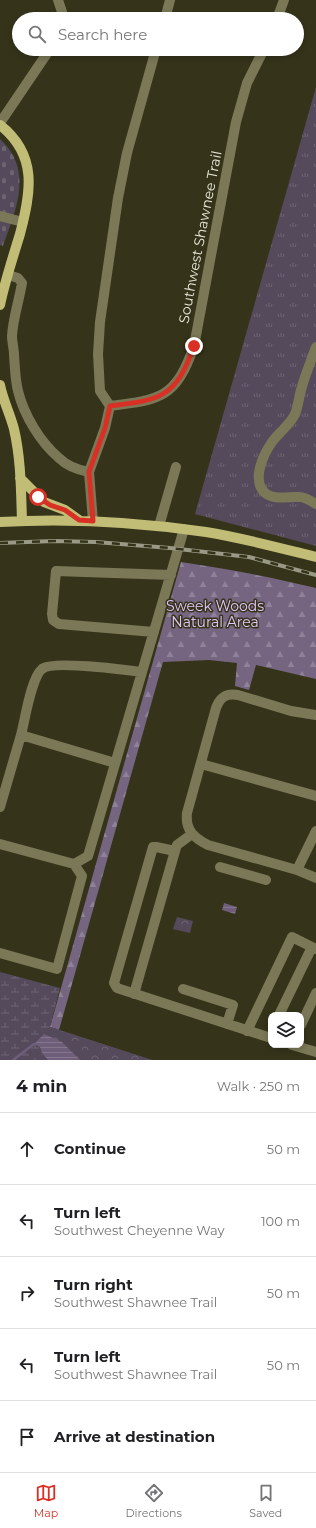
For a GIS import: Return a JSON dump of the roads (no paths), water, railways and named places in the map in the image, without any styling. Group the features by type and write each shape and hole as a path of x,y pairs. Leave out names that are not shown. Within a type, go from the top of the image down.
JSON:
{"main road":[{"path":"0,124 16,141 22,152 27,164 30,187 23,222 6,273 0,305"},
{"path":"0,387 14,430 20,478 22,521"},
{"path":"20,478 44,502 65,510 79,520"},
{"path":"0,522 79,520 159,526 237,538 316,557"}],"street":[{"path":"58,0 62,12"},
{"path":"167,12 170,0"},
{"path":"280,12 284,0"},
{"path":"0,124 45,56"},
{"path":"93,521 89,472 105,428 110,406 100,391 98,354 101,314 118,198 128,153 154,56"},
{"name":"Southwest Shawnee Trail","path":"110,406 152,400 164,394 182,375 189,360 194,346 236,122 247,83 260,56"},
{"path":"0,216 23,222"},
{"path":"6,273 18,278 22,282 14,316 12,338 15,375 19,393 26,411 46,446 59,459 78,470 89,472"},
{"path":"316,347 305,375 295,414 270,447 262,464 258,483 265,493 274,497 300,497 308,499 316,504"},
{"path":"159,526 176,467"},
{"path":"74,864 88,856 184,529"},
{"path":"154,632 59,624 53,620 52,614 56,571 171,575"},
{"path":"0,807 21,735 33,685 42,668 66,666 142,672"},
{"path":"316,715 291,711 238,695 230,694 224,696 219,701 216,708 186,821 190,831 198,840 208,845 297,870 316,878"},
{"path":"21,735 115,763"},
{"path":"201,764 316,796"},
{"path":"297,870 316,830"},
{"path":"134,994 177,845 190,831"},
{"path":"0,844 74,864 82,876 57,969 0,953"},
{"path":"175,851 153,847 114,983 117,988 134,994 247,1031 268,1035"},
{"path":"241,873 246,855"},
{"path":"220,867 266,880"},
{"path":"247,1031 292,937 314,948 281,1012"},
{"path":"183,989 233,1005 227,1024"},
{"path":"304,1019 316,993"},
{"path":"302,1048 316,1052"}],"waterway":[{"path":"13,1060 34,1044 37,1044"}],"railway":[{"path":"0,543 54,541 96,542 170,548 249,557 316,575"}],"park label":[{"name":"Sweek Woods Natural Area","path":"215,614"}]}
